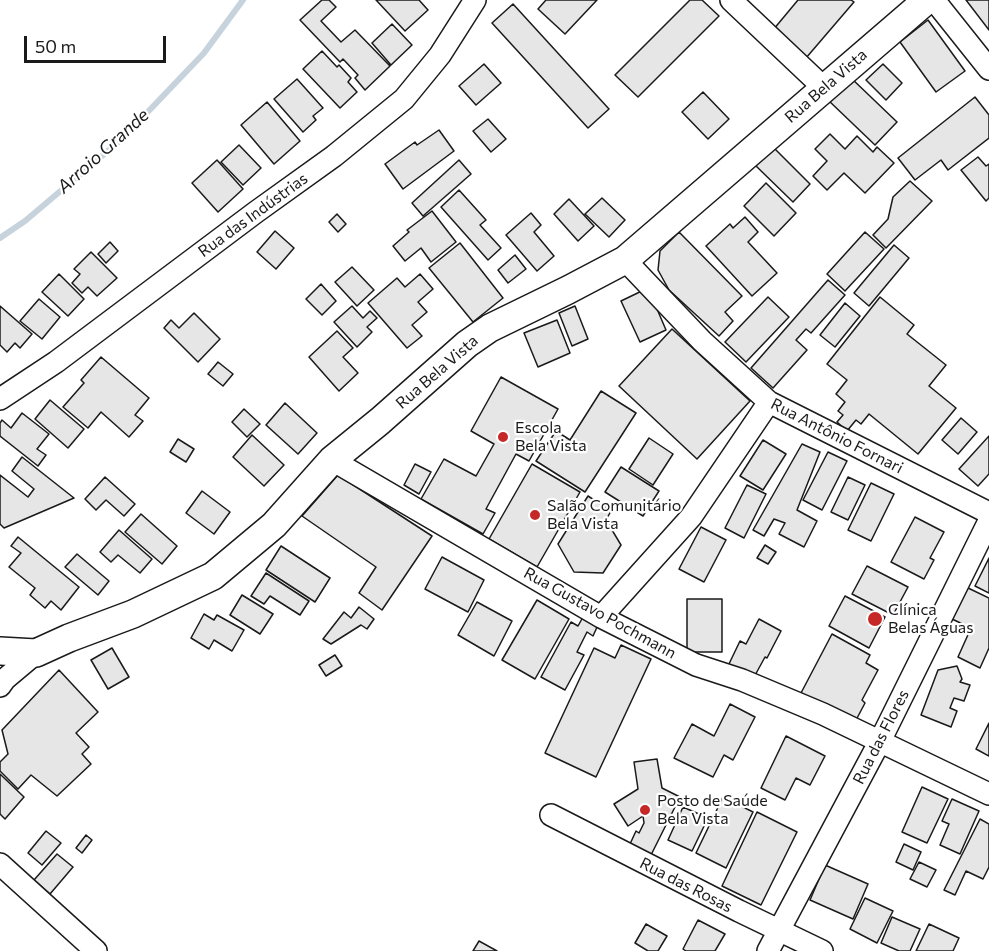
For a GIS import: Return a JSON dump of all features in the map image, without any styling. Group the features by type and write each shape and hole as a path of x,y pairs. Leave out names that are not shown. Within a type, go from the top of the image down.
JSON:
{"main road":[{"name":"Rua Bela Vista","path":"36,653 133,614 213,576 274,525 332,460 467,344 490,328 625,260 927,0"},
{"path":"0,651 36,653"}],"street":[{"name":"Rua das Indústrias","path":"0,399 56,362 247,218 334,156 404,99 440,55 475,0"},
{"path":"731,0 824,88"},
{"path":"934,0 989,69"},
{"name":"Rua Antônio Fornari","path":"625,260 702,341 769,402 989,513"},
{"path":"602,617 691,517 769,402"},
{"name":"Rua Gustavo Pochmann","path":"332,460 602,617 696,665 742,680 823,714 989,794"},
{"name":"Rua das Flores","path":"768,951 880,741 989,521"},
{"name":"Rua Bela Vista","path":"3,683 36,653"},
{"path":"0,700 3,683"},
{"name":"Rua das Rosas","path":"551,815 778,931 822,951"},
{"path":"0,864 96,951"}],"building":[{"path":"322,0 329,0 336,7 321,21 341,42 355,30 390,66 365,90 355,78 358,75 343,59 340,62 300,20"},
{"path":"376,0 419,0 428,10 405,31"},
{"path":"546,0 597,0 565,34 538,9"},
{"path":"690,0 702,0 719,16 638,97 615,75"},
{"path":"798,0 851,0 854,2 806,58 773,30"},
{"path":"966,0 989,0 989,30"},
{"path":"513,4 609,109 588,128 492,23"},
{"path":"928,20 965,71 936,92 900,42"},
{"path":"392,24 412,45 391,65 372,43"},
{"path":"322,51 351,78 348,82 357,92 340,108 303,69"},
{"path":"484,64 501,83 476,105 459,86"},
{"path":"883,64 902,83 886,100 866,80"},
{"path":"850,77 897,122 875,145 828,100"},
{"path":"297,79 323,108 313,116 316,120 303,132 274,99"},
{"path":"703,92 729,119 708,139 682,112"},
{"path":"975,97 989,115 989,138 948,170 941,160 915,180 898,158"},
{"path":"267,102 300,141 274,164 241,125"},
{"path":"488,119 506,139 491,152 473,131"},
{"path":"439,130 454,151 403,189 385,164 415,142 417,145"},
{"path":"830,134 845,149 857,136 873,152 877,147 894,163 865,193 844,173 827,190 813,176 827,161 815,149"},
{"path":"239,145 261,168 243,185 221,162"},
{"path":"773,147 810,184 793,202 755,165"},
{"path":"978,157 986,166 989,164 989,198 986,201 961,170"},
{"path":"217,160 243,189 218,212 192,183"},
{"path":"459,160 471,174 423,216 412,203"},
{"path":"910,181 932,201 886,248 873,235 888,219 893,197"},
{"path":"766,183 796,213 774,236 744,206"},
{"path":"459,190 486,220 480,225 501,248 488,260 441,207"},
{"path":"602,198 625,220 609,237 585,214"},
{"path":"569,199 594,226 578,241 554,214"},
{"path":"432,211 456,242 431,262 421,248 405,261 393,246 409,232 407,230"},
{"path":"531,213 541,225 534,232 554,256 537,271 506,235"},
{"path":"337,214 346,224 338,232 329,222"},
{"path":"745,217 758,232 748,242 777,273 752,296 706,246 730,224 733,228"},
{"path":"275,231 294,248 276,269 257,252"},
{"path":"679,232 742,296 725,312 733,321 719,336 669,290 658,270 660,251"},
{"path":"865,232 884,249 845,291 827,274"},
{"path":"110,242 118,251 106,263 98,254"},
{"path":"460,243 503,298 473,322 429,268"},
{"path":"894,245 909,258 869,306 854,293"},
{"path":"91,252 117,278 97,296 88,287 82,293 72,283 80,274 74,269"},
{"path":"515,255 526,269 508,283 498,270"},
{"path":"352,267 374,290 357,306 335,282"},
{"path":"59,274 84,299 68,316 42,292"},
{"path":"420,274 433,289 418,302 427,312 412,325 422,336 407,348 368,303 397,278 405,287"},
{"path":"828,280 845,295 811,333 806,329 796,340 807,350 773,388 751,368"},
{"path":"321,284 336,301 322,315 306,299"},
{"path":"648,288 666,330 640,342 621,301"},
{"path":"768,297 789,317 746,362 725,342"},
{"path":"880,297 914,325 907,334 946,365 929,386 956,408 918,454 869,414 861,424 856,420 847,431 837,422 843,415 838,411 845,402 836,394 847,380 827,364"},
{"path":"39,299 60,317 42,339 20,321"},
{"path":"845,303 860,316 835,347 820,335"},
{"path":"0,306 32,334 20,348 15,343 7,352 0,345"},
{"path":"352,306 363,318 370,311 377,318 367,327 372,332 357,347 334,322"},
{"path":"575,306 588,339 572,346 559,313"},
{"path":"194,313 220,339 198,362 164,328 171,320 179,328"},
{"path":"557,320 570,353 538,367 524,333"},
{"path":"672,329 750,401 697,459 619,386"},
{"path":"337,331 353,348 343,357 358,373 339,391 309,357"},
{"path":"101,357 149,398 135,415 143,421 129,437 101,412 88,428 63,407 84,383 81,380"},
{"path":"218,362 233,374 223,386 208,374"},
{"path":"501,377 558,409 529,461 516,454 486,509 495,513 483,534 421,499 444,459 476,476 494,444 471,431"},
{"path":"601,391 636,413 585,492 536,461 556,431 570,440"},
{"path":"50,400 84,429 68,448 35,419"},
{"path":"285,403 317,433 298,454 266,425"},
{"path":"244,409 260,424 247,437 232,422"},
{"path":"22,413 49,434 37,449 46,455 38,466 0,436 2,420 11,428"},
{"path":"961,418 977,432 958,454 942,440"},
{"path":"252,435 284,465 264,486 233,457"},
{"path":"989,436 989,474 978,486 959,469"},
{"path":"649,438 673,454 653,485 629,469"},
{"path":"178,439 194,449 186,462 170,452"},
{"path":"763,440 786,454 763,490 740,476"},
{"path":"802,444 820,452 797,510 817,521 804,547 779,534 785,523 774,519 764,536 753,530"},
{"path":"828,452 847,461 822,510 803,500"},
{"path":"22,457 74,498 4,528 0,524 0,475 28,497 34,489 12,471"},
{"path":"415,464 431,472 419,494 404,485"},
{"name":"Salão Comunitário Bela Vista","path":"532,464 580,492 537,567 489,539"},
{"path":"621,467 659,491 643,516 605,492"},
{"path":"338,475 432,536 382,610 359,593 376,567 302,516"},
{"path":"105,477 135,504 124,516 106,500 96,510 85,499"},
{"path":"848,477 865,485 848,520 831,512"},
{"path":"871,483 894,494 871,541 848,530"},
{"path":"747,485 766,494 744,538 725,528"},
{"path":"202,491 230,512 214,534 186,513"},
{"path":"588,496 611,511 606,520 621,545 603,573 574,572 558,544"},
{"path":"141,514 177,546 162,564 125,532"},
{"path":"915,517 944,532 930,558 934,560 924,579 891,562"},
{"path":"701,527 726,540 704,582 679,569"},
{"path":"119,530 152,559 140,573 118,555 111,562 100,552"},
{"path":"18,537 79,587 61,610 51,601 45,608 30,595 35,588 9,567 21,553 11,546"},
{"path":"765,545 776,552 768,564 757,558"},
{"path":"281,546 330,578 315,602 266,570"},
{"path":"77,554 109,581 98,595 65,567"},
{"path":"442,557 484,580 468,612 425,589"},
{"path":"989,558 989,593 975,586"},
{"path":"867,566 908,587 893,615 852,594"},
{"path":"266,573 309,601 300,615 270,596 264,604 251,596"},
{"path":"966,587 989,598 989,648 980,668 958,657 971,628 952,619"},
{"path":"242,595 273,614 260,634 230,615"},
{"path":"845,596 885,617 869,648 829,626"},
{"path":"687,599 722,599 722,652 687,652"},
{"path":"537,600 569,619 535,679 502,660"},
{"path":"477,602 512,621 494,656 458,635"},
{"path":"359,607 374,619 367,629 361,625 331,644 323,639 344,612 351,618"},
{"path":"204,614 214,620 217,615 244,630 232,651 214,640 209,649 191,638"},
{"path":"583,617 598,625 593,636 587,632 577,652 584,655 565,690 541,677 571,622 578,626"},
{"path":"759,619 781,631 753,679 728,666 740,641 746,644"},
{"path":"832,634 870,655 866,663 878,670 862,700 865,703 855,722 801,693"},
{"path":"621,645 651,659 596,777 545,753 594,648 615,658"},
{"path":"112,648 129,677 108,689 91,660"},
{"path":"335,655 342,666 326,676 319,665"},
{"path":"957,666 962,679 960,682 970,685 964,701 954,698 950,708 957,711 951,727 921,715 938,670"},
{"path":"59,670 98,712 76,733 89,747 82,754 91,764 57,796 31,775 18,789 0,771 0,762 8,754 2,730"},
{"path":"730,704 755,717 733,760 724,755 713,777 674,758 692,724 714,736"},
{"path":"989,723 989,756 976,749"},
{"path":"786,736 825,756 810,785 796,778 785,800 761,788"},
{"name":"Posto de Saúde Bela Vista","path":"657,759 662,788 680,797 651,855 630,844 636,831 639,833 644,823 643,816 628,826 614,804 638,789 634,762"},
{"path":"0,774 24,797 5,819 0,814"},
{"path":"922,787 948,799 927,843 902,832"},
{"path":"723,797 753,812 726,868 696,853"},
{"path":"952,799 979,811 960,854 940,845 949,824 942,821"},
{"path":"683,807 708,818 692,851 668,840"},
{"path":"757,812 797,832 761,905 722,886"},
{"path":"980,819 989,824 989,867 983,879 966,871 955,895 944,890"},
{"path":"46,831 61,843 42,865 28,853"},
{"path":"86,835 92,840 82,853 76,848"},
{"path":"904,844 921,852 913,870 896,862"},
{"path":"57,854 73,867 50,894 34,880"},
{"path":"919,862 936,870 927,887 910,879"},
{"path":"825,865 868,884 853,919 810,900"},
{"path":"865,898 893,911 877,943 850,929"},
{"path":"892,917 920,929 910,951 899,951 881,943"},
{"path":"698,920 725,934 715,951 686,951 683,949"},
{"path":"646,924 667,936 658,951 648,951 635,943"},
{"path":"929,924 959,938 953,951 916,951"},
{"path":"479,941 497,951 473,951"}],"waterway":[{"name":"Arroio Grande","path":"0,238 25,221 122,139 204,53 243,0"}],"place":[{"name":"Escola Bela Vista","path":"503,437"},
{"name":"Salão Comunitário Bela Vista","path":"535,515"},
{"name":"Clínica Belas Águas","path":"875,619"},
{"name":"Posto de Saúde Bela Vista","path":"645,810"}]}
